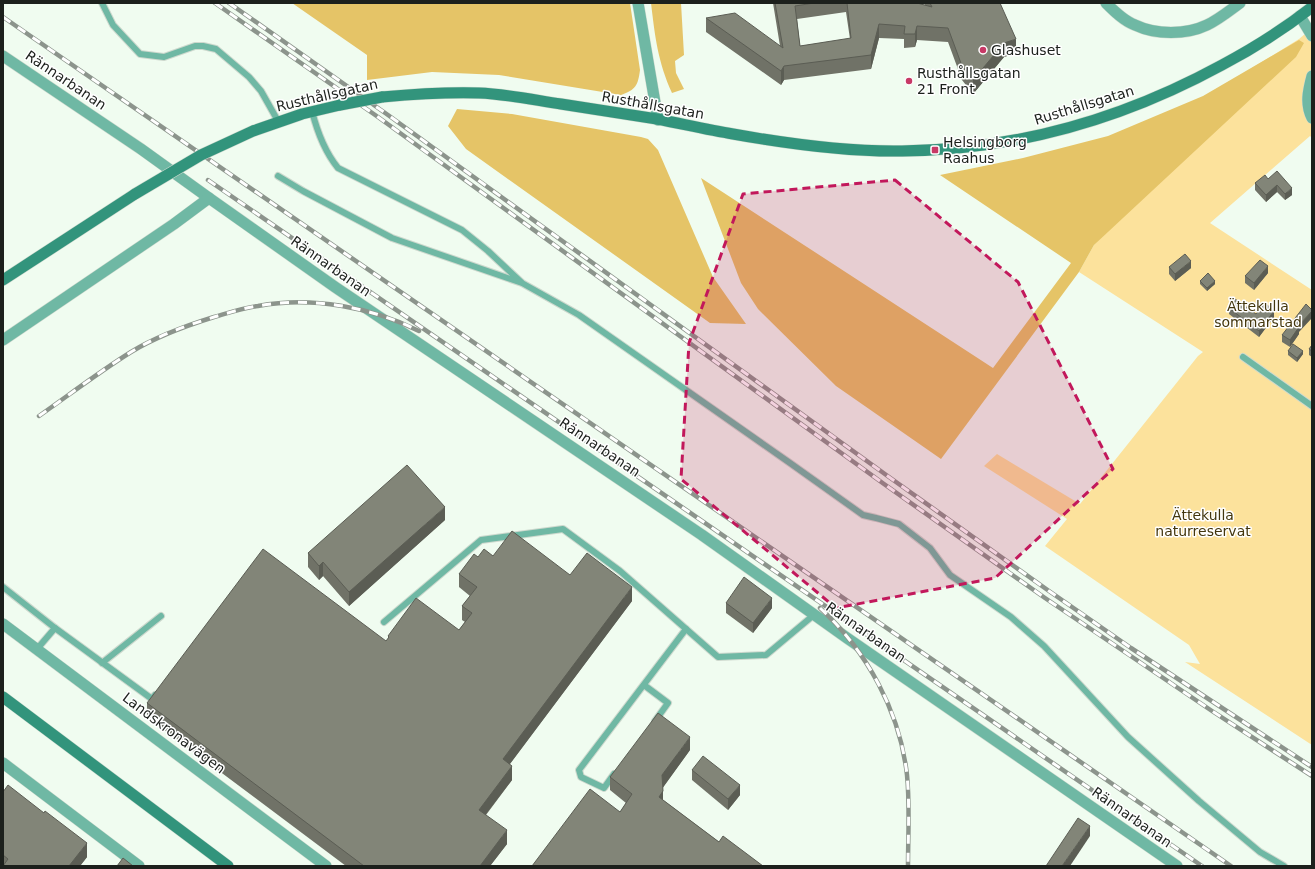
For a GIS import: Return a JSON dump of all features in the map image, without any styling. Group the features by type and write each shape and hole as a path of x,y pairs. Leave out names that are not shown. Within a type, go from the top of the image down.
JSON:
{"main road":[{"name":"Rusthållsgatan","path":"3,280 135,194 202,155 278,121 340,105 382,97 431,92 482,93 658,120 806,146 862,151 935,150 1017,141 1060,131 1099,119 1194,80 1252,49 1312,7"},
{"path":"3,697 228,866"}],"street":[{"path":"638,3 658,120"},
{"path":"1106,3 1133,25 1151,30 1168,32 1193,30 1204,26 1240,3"},
{"path":"1300,16 1312,36"},
{"name":"Rännarbanan","path":"3,56 141,149 335,287 682,521 1177,866"},
{"path":"1312,76 1307,101 1312,118"},
{"path":"3,340 174,224 209,198"},
{"name":"Landskronavägen","path":"3,624 326,866"},
{"path":"3,763 139,866"}],"lane":[{"path":"102,3 113,25 140,54 164,57 195,46 216,49 249,77 261,91 278,121"},
{"path":"312,111 321,138 331,159 338,168 462,230 488,250 522,283"},
{"path":"278,176 303,191 392,238 522,283 579,315 863,516 899,524 930,548 950,575 1011,617 1044,646 1128,737 1199,801 1260,852 1284,866"},
{"path":"1242,357 1312,406"},
{"path":"384,622 481,540 563,529 620,571 718,657 766,655 815,614"},
{"path":"3,587 55,628 152,700 161,688"},
{"path":"102,663 161,616"},
{"path":"37,649 55,628"},
{"path":"618,770 604,788 580,777 579,770 686,629"},
{"path":"644,685 668,703 650,727"}],"highlighted area":[{"path":"895,180 1018,282 1113,469 995,578 836,608 681,479 689,343 743,194"}],"green space":[{"path":"1312,28 1312,138 1310,136 1210,223 1312,290 1312,745 1185,662 1200,664 1189,645 1045,546 1067,519 984,466 997,454 1080,504 1198,356 1203,352 1079,272 1094,245 1252,68 1299,39"}],"shaded area":[{"path":"292,3 630,3 640,70 638,80 633,89 621,95 499,75 432,72 367,80 367,55"},
{"path":"651,3 681,3 684,55 675,61 676,73 684,89 672,93 663,71 654,27"},
{"path":"1299,40 1304,43 1296,57 1094,245 1079,272 941,459 836,386 758,309 741,283 701,178 993,368 1071,263 940,175 1023,158 1108,136 1203,96"},
{"path":"457,109 512,114 648,139 658,150 713,277 746,324 710,323 466,149 448,126"}],"building":[{"name":"Glashuset","path":"775,3 814,3 795,6 800,46 851,38 847,3 917,3 932,7 930,3 1000,3 1016,39 1004,43 973,80 962,66 948,28 917,26 915,34 904,34 905,26 879,24 871,55 784,66 781,71 706,18 735,13 783,48"},
{"path":"1277,171 1292,188 1285,194 1277,185 1266,195 1255,183 1265,175 1268,179"},
{"path":"1185,254 1191,261 1175,274 1169,267"},
{"path":"1260,260 1268,266 1254,283 1245,276"},
{"path":"1208,273 1215,281 1207,288 1200,281"},
{"path":"1235,299 1256,314 1265,303 1274,311 1259,331 1229,308"},
{"path":"1306,304 1312,311 1298,326 1299,327 1290,340 1282,335"},
{"path":"1293,344 1303,351 1297,358 1288,351"},
{"path":"407,465 445,507 349,592 323,562 319,566 308,553"},
{"path":"512,531 570,575 587,553 632,587 503,759 512,766 479,810 507,830 480,866 364,866 147,703 263,549 386,641 389,637 388,636 416,598 459,630 472,613 462,606 477,587 459,574 474,554 478,557 484,549 493,556"},
{"path":"744,577 772,598 753,623 726,603"},
{"path":"658,713 690,737 662,775 663,791 659,797 719,842 723,836 763,866 532,866 590,789 620,812 632,794 610,777"},
{"path":"703,756 740,785 728,799 692,770"},
{"path":"8,785 44,813 45,811 87,843 69,866 3,866 8,859 3,855 3,792"},
{"path":"1078,818 1090,826 1062,866 1046,866"},
{"path":"123,858 133,866 117,866"}],"railway":[{"path":"215,3 378,117 884,484 1045,598 1212,711 1312,776"},
{"path":"229,3 388,115 1049,591 1131,648 1312,767"},
{"path":"3,17 1231,866"},
{"path":"208,180 1202,866"},
{"path":"39,416 107,367 151,341 192,324 247,308 278,303 320,303 361,310 401,323 419,331"},
{"path":"820,608 837,625 866,663 889,706 897,728 903,752 908,786 908,866"}],"place":[{"name":"Glashuset","path":"983,50"},
{"name":"Rusthållsgatan 21 Front","path":"909,81"},
{"name":"Helsingborg Raahus","path":"935,150"}],"park label":[{"name":"Ättekulla sommarstad","path":"1258,314"},
{"name":"Ättekulla naturreservat","path":"1203,524"}]}
